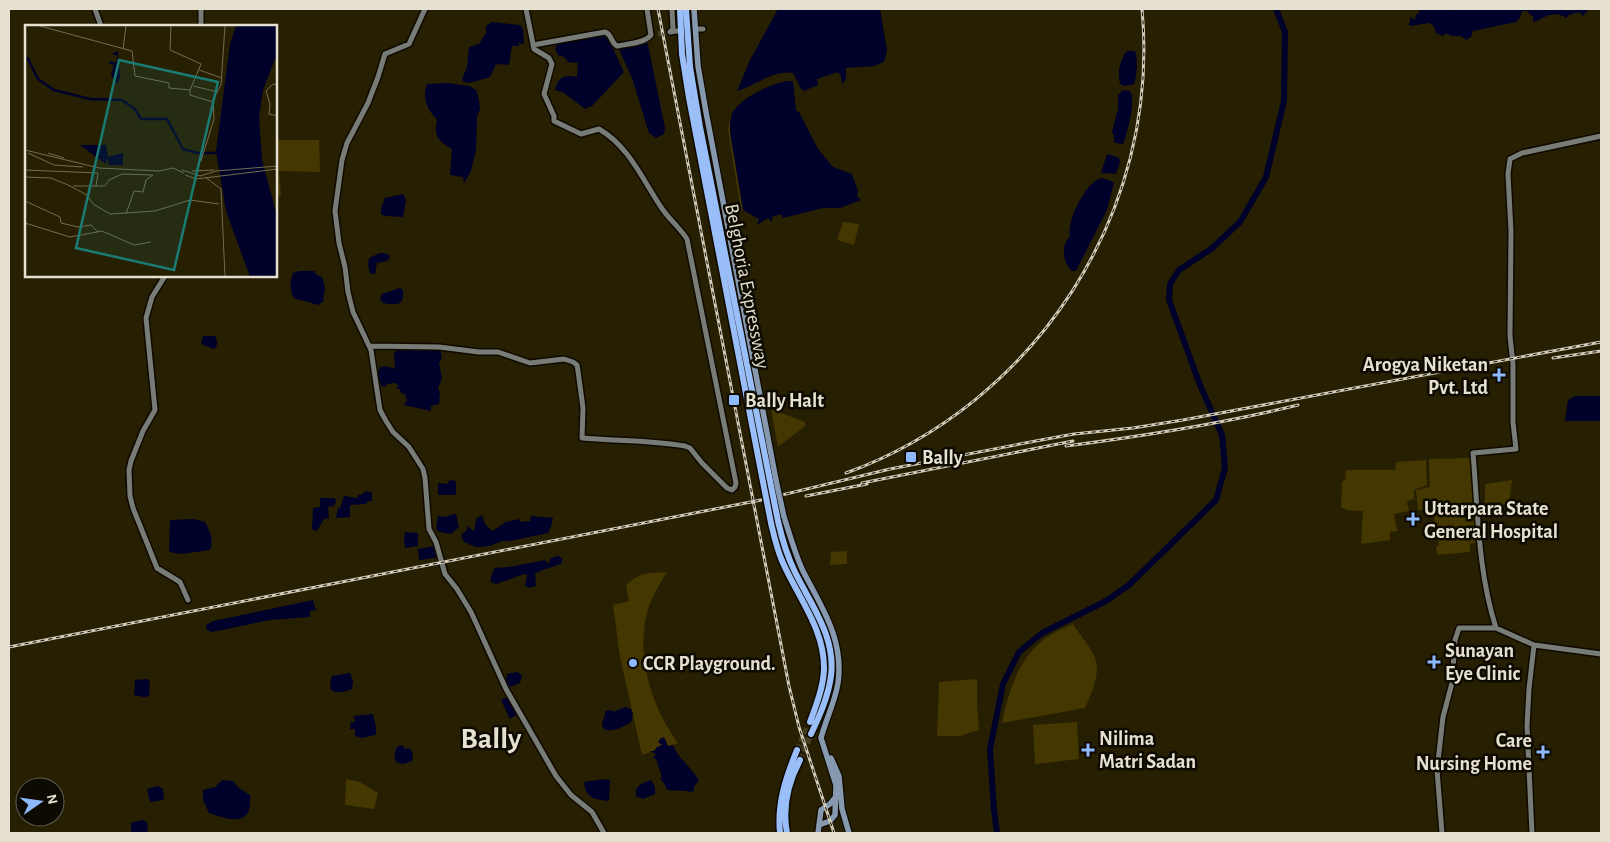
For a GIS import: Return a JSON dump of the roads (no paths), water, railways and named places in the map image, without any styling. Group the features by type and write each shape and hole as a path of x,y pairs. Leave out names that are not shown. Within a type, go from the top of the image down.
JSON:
{"highway":[{"name":"Belghoria Expressway","path":"680,9 682,54 689,98 770,481"},
{"name":"Belghoria Expressway","path":"686,9 690,67 770,481 778,550 813,620 822,649 823,679 810,722"},
{"name":"Belghoria Expressway","path":"775,522 789,559 820,618 831,657 831,674 828,688 811,734"},
{"path":"780,833 785,781 798,750"},
{"path":"787,833 782,810 789,786 800,760"}],"main road":[{"path":"694,9 698,66 770,481 795,552 826,613 836,643 838,683 830,713 822,732 835,779 835,813 834,818 820,826"},
{"path":"828,755 839,776 844,818 849,833"},
{"path":"818,833 821,810 834,799"}],"street":[{"path":"95,9 101,25"},
{"path":"201,9 201,25"},
{"path":"425,9 409,44 385,54 368,103 347,143 342,160 335,211 339,243 353,312 371,350 380,410 393,432 410,447 423,468 429,529 436,542 445,574 471,612 506,689 524,717 556,776 571,795 592,812 604,833"},
{"path":"368,346 439,347 479,352 498,352 530,364 564,359 573,362 577,365 583,408 582,438 651,441 685,446 690,448 727,488 732,490 735,487 736,483 687,239 664,212 632,160 612,138 599,129 581,134 554,122 554,116 544,94 552,64 549,58 534,49 526,9"},
{"path":"647,9 651,35"},
{"path":"672,9 673,29 670,32 676,31"},
{"path":"533,45 605,32 609,34 614,44 619,46 644,40 651,35 658,34"},
{"path":"1496,628 1490,610 1484,574 1473,454 1516,449 1513,422 1513,364 1510,336 1511,232 1508,174 1510,159 1522,153 1601,136"},
{"path":"164,278 152,297 146,318 155,410 143,431 131,461 129,470 130,496 157,568 180,582 188,600"},
{"path":"1442,833 1437,770 1443,717 1452,683 1455,640 1458,629 1463,627 1496,628 1534,645 1601,654"},
{"path":"1532,833 1527,726 1534,645"}],"water":[{"path":"778,9 880,9 887,51 884,62 874,66 846,68 846,79 842,84 841,76 838,72 817,79 818,85 804,91 801,89 793,73 786,72 779,73 737,91 750,60"},
{"path":"1454,9 1455,12 1456,9 1593,9 1587,11 1583,16 1579,12 1566,18 1554,14 1535,22 1533,21 1533,16 1528,11 1522,11 1520,18 1516,22 1473,31 1471,37 1466,40 1461,36 1452,36 1446,33 1443,36 1436,33 1434,26 1429,23 1411,26 1408,24 1410,23 1410,17 1415,20 1416,14 1420,10"},
{"path":"492,22 520,25 523,29 524,44 519,43 519,46 512,46 509,65 496,64 490,77 469,83 463,82 469,47 479,44 486,33 486,26"},
{"path":"602,35 607,36 624,72 592,106 585,109 564,93 555,90 560,79 566,76 577,77 578,63 568,62 564,57 558,55 555,49 557,45 564,41"},
{"path":"645,40 648,45 665,128 664,134 656,138 649,133 632,78 620,52 620,48"},
{"path":"1128,51 1135,51 1137,58 1136,72 1134,84 1124,86 1120,84 1119,70 1124,54"},
{"path":"793,81 796,110 799,112 818,149 833,167 852,174 858,191 857,196 861,200 840,208 823,208 783,218 781,214 772,217 772,222 768,218 757,225 759,219 743,210 731,136 731,117 734,110 746,98 772,85"},
{"path":"448,83 469,86 476,90 479,99 480,109 477,117 476,150 471,171 464,183 463,177 450,175 452,149 443,143 436,134 437,119 428,108 425,99 427,84"},
{"path":"1123,90 1130,91 1132,95 1132,109 1123,144 1114,142 1112,132 1118,109 1118,95"},
{"path":"1107,154 1119,158 1120,162 1116,174 1101,173"},
{"path":"1102,178 1114,183 1107,210 1076,271 1072,271 1066,263 1064,250 1070,236 1074,212 1090,186"},
{"path":"403,194 406,200 403,217 381,214 385,198"},
{"path":"380,253 388,254 390,257 387,261 377,263 375,274 370,273 369,258"},
{"path":"314,271 322,277 325,287 323,302 318,305 294,298 291,280 293,273"},
{"path":"400,288 403,290 403,296 398,304 383,303 380,300 382,294"},
{"path":"203,336 215,336 217,344 214,349 201,344"},
{"path":"406,348 418,351 423,349 440,349 442,358 439,363 442,378 438,389 440,392 439,404 431,406 431,411 404,405 407,400 405,394 401,393 400,389 397,389 398,385 396,383 386,384 386,387 382,386 380,382 378,375 380,367 386,366 395,369 394,354 397,349 404,351"},
{"path":"1575,396 1601,396 1601,421 1565,421 1568,400"},
{"path":"449,480 456,481 456,495 438,495 438,483 448,484"},
{"path":"366,491 372,493 372,501 368,501 366,504 350,505 350,517 336,518 338,508 340,508 344,496 358,498 358,495"},
{"path":"320,498 335,498 336,501 334,506 328,507 329,518 324,519 317,531 312,529 313,508 320,507"},
{"path":"456,514 459,527 451,534 439,532 436,529 438,516 446,517"},
{"path":"482,515 485,524 492,531 506,522 519,519 520,522 530,521 531,516 553,518 548,533 502,541 490,546 476,547 464,542 461,535 467,530 467,526 474,531 476,519"},
{"path":"194,519 205,522 207,525 211,539 210,550 181,554 169,552 170,520"},
{"path":"405,532 418,533 418,546 405,548"},
{"path":"435,546 437,555 435,558 419,560 418,549"},
{"path":"558,556 562,558 562,563 535,574 536,586 528,588 525,585 527,575 524,574 496,584 491,582 494,568 545,560 548,564 551,558"},
{"path":"313,600 316,610 310,611 310,617 270,620 212,632 207,630 206,625 213,621"},
{"path":"517,672 522,676 520,683 510,687 506,683 507,674"},
{"path":"350,673 353,681 352,689 342,692 331,690 332,676"},
{"path":"148,679 150,683 149,696 134,695 135,680"},
{"path":"509,696 518,714 510,719 501,700"},
{"path":"625,707 631,709 633,714 631,722 615,730 606,730 602,723 605,711 613,710 613,712"},
{"path":"373,714 376,735 361,738 355,736 355,729 350,729 351,722 355,722 354,716"},
{"path":"664,737 668,746 673,745 678,755 693,771 699,781 694,786 694,791 667,790 660,778 662,777 656,759 653,758 656,754 650,751 654,751 662,745 658,742"},
{"path":"402,745 405,749 409,748 413,753 412,761 403,764 396,762 395,756 398,746"},
{"path":"222,780 233,781 239,788 250,795 250,806 248,813 244,817 232,819 209,813 203,800 203,790 215,787"},
{"path":"610,780 609,801 596,799 586,792 584,782"},
{"path":"651,780 655,787 655,794 643,799 636,796 636,789 642,783"},
{"path":"158,786 163,789 164,800 150,802 147,789"},
{"path":"142,820 147,822 148,833 131,833 131,823"}],"waterway":[{"path":"997,833 990,749 1003,684 1019,652 1042,633 1106,601 1129,585 1216,500 1225,468 1222,435 1200,385 1169,300 1170,284 1179,270 1211,249 1240,222 1266,177 1284,101 1285,32 1276,9"}],"tunnel":[{"path":"658,34 670,32"},
{"path":"797,750 810,722"},
{"path":"800,760 811,734"}],"railway":[{"path":"658,9 789,686 799,727 834,833"},
{"path":"846,473 914,442 975,400 1028,349 1072,291 1107,226 1130,157 1143,84 1142,9"},
{"path":"9,647 761,500 890,469 1041,440 1183,420 1601,342"},
{"path":"1553,358 1601,351"},
{"path":"1066,446 1182,429 1298,405"},
{"path":"862,483 1073,441"},
{"path":"806,496 867,484"}],"place":[{"name":"Arogya Niketan Pvt. Ltd","path":"1499,375"},
{"name":"Bally Halt","path":"734,400"},
{"name":"Bally","path":"911,457"},
{"name":"Uttarpara State General Hospital","path":"1413,519"},
{"name":"Sunayan Eye Clinic","path":"1434,662"},
{"name":"CCR Playground.","path":"633,663"},
{"name":"Nilima Matri Sadan","path":"1088,750"},
{"name":"Care Nursing Home","path":"1543,752"}],"district":[{"name":"Bally","path":"491,738"}]}
